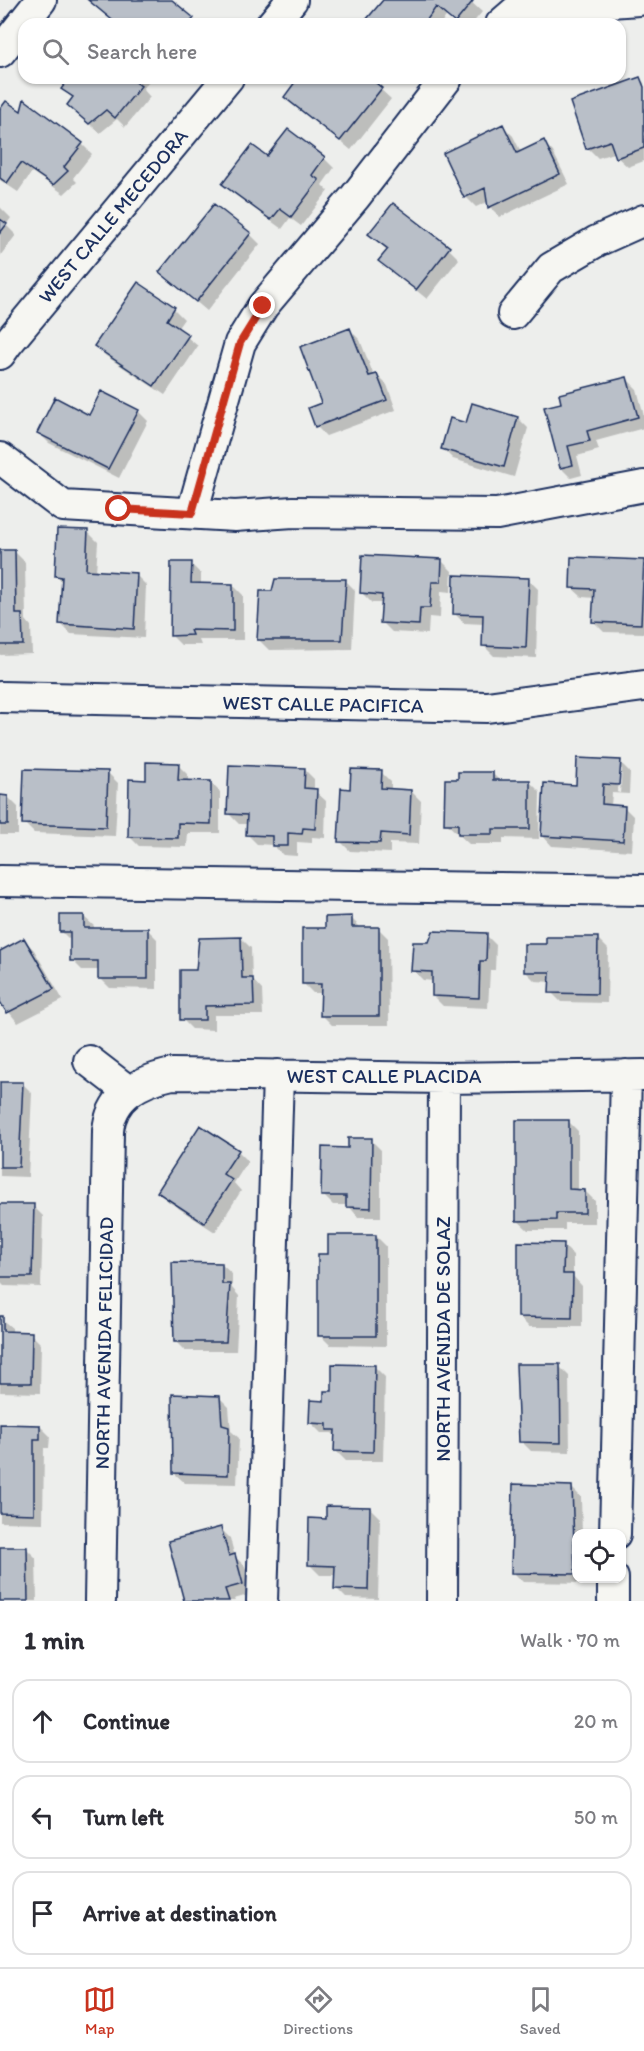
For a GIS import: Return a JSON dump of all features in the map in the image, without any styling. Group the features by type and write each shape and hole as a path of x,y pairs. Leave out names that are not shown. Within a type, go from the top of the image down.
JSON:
{"street":[{"path":"27,18 41,0"},
{"path":"277,18 292,0"},
{"path":"508,18 516,12 566,4 639,0"},
{"path":"0,52 18,29"},
{"name":"WEST CALLE MECEDORA","path":"0,354 223,84"},
{"path":"192,513 240,343 263,306 355,197 442,84"},
{"path":"513,314 551,268 597,241 644,220"},
{"path":"0,458 63,506 235,516 293,512 497,514 644,486"},
{"name":"WEST CALLE PACIFICA","path":"0,697 487,707 644,686"},
{"path":"0,881 644,890"},
{"path":"89,1061 128,1091"},
{"name":"WEST CALLE PLACIDA","path":"128,1091 155,1078 172,1074 444,1078 635,1075"},
{"path":"262,1601 278,1075"},
{"path":"615,1529 635,1075"},
{"name":"NORTH AVENIDA DE SOLAZ","path":"442,1601 444,1078"},
{"name":"NORTH AVENIDA FELICIDAD","path":"100,1601 108,1131 109,1119 115,1105 128,1091"},
{"path":"613,1601 614,1583"}],"building":[{"path":"88,0 172,0 194,18 110,18"},
{"path":"383,0 473,1 459,18 449,18 436,7 428,18 368,18"},
{"path":"640,77 644,87 644,148 616,158 610,141 586,149 570,102 626,84"},
{"path":"65,84 138,84 141,86 115,118 106,110 89,124 67,105 73,97 61,89"},
{"path":"294,84 377,84 382,88 340,141 284,97"},
{"path":"24,99 83,143 64,167 68,171 53,185 21,163 7,183 0,178 0,109 6,101 21,111"},
{"path":"503,124 517,153 544,140 560,174 488,208 485,188 464,198 443,153"},
{"path":"288,129 325,157 312,175 319,180 291,217 280,209 271,220 222,184 252,145 267,156"},
{"path":"393,203 450,247 416,290 378,261 388,249 368,234"},
{"path":"214,204 251,233 196,302 159,272"},
{"path":"0,219 7,224 0,233"},
{"path":"138,282 175,307 167,320 189,335 154,386 94,346"},
{"path":"350,328 369,376 377,374 387,400 315,427 308,408 321,403 300,347"},
{"path":"627,377 638,417 587,431 590,441 568,446 573,465 560,468 544,407 561,403 559,394"},
{"path":"101,391 139,410 108,469 37,433 55,397 89,415"},
{"path":"472,403 518,417 504,467 441,449 450,418 466,423"},
{"path":"57,529 88,530 86,570 137,573 134,629 59,624 62,577 55,576"},
{"path":"0,550 15,550 16,614 22,614 23,645 0,645"},
{"path":"362,555 442,559 441,582 432,582 430,608 420,608 419,625 380,623 382,595 360,593"},
{"path":"571,557 644,560 641,624 592,622 594,589 570,588"},
{"path":"171,562 192,562 191,583 233,584 233,631 190,630 192,635 170,636"},
{"path":"454,575 529,578 526,648 482,646 483,615 453,614"},
{"path":"275,579 346,579 342,640 257,640 260,591 272,591"},
{"path":"577,758 621,760 619,785 603,784 602,804 625,806 623,841 541,836 544,783 576,785"},
{"path":"146,762 179,763 178,780 211,781 211,824 178,823 178,838 128,837 129,779 146,780"},
{"path":"229,765 305,768 304,788 317,789 315,829 303,828 302,834 288,833 288,846 272,846 272,836 246,835 247,815 227,814"},
{"path":"24,769 108,771 106,827 22,824"},
{"path":"351,769 382,770 381,788 411,790 409,835 381,833 380,843 338,842 341,788 350,789"},
{"path":"458,772 493,772 493,780 530,780 530,829 493,829 493,834 458,834 458,824 444,824 445,779 458,779"},
{"path":"0,795 8,796 8,825 0,825"},
{"path":"60,915 84,915 84,928 148,928 148,979 98,979 98,961 70,961 70,932 60,932"},
{"path":"352,916 352,927 379,927 379,1016 320,1016 321,984 302,984 302,928 325,928 325,917"},
{"path":"433,931 487,933 486,961 480,961 479,998 432,996 432,972 411,971 413,942 429,942"},
{"path":"241,937 242,978 253,978 254,1005 205,1006 205,1020 180,1020 180,970 196,970 199,938"},
{"path":"546,937 598,937 597,994 549,993 550,972 524,972 524,944 546,944"},
{"path":"24,938 54,989 7,1013 0,1002 0,951"},
{"path":"0,1082 23,1082 19,1167 0,1167"},
{"path":"516,1120 569,1120 569,1189 585,1190 585,1213 556,1213 556,1220 516,1221"},
{"path":"200,1125 239,1150 223,1174 232,1180 204,1223 157,1192"},
{"path":"348,1138 372,1138 371,1208 346,1207 346,1196 321,1196 322,1147 348,1148"},
{"path":"0,1204 34,1204 32,1277 0,1277"},
{"path":"328,1235 376,1235 376,1336 318,1336 318,1254 328,1254"},
{"path":"518,1242 564,1243 563,1274 573,1274 572,1318 518,1317"},
{"path":"172,1262 222,1263 222,1284 230,1284 226,1342 174,1342"},
{"path":"0,1316 3,1316 3,1331 32,1332 31,1383 0,1383"},
{"path":"332,1364 375,1365 373,1452 334,1451 335,1430 327,1430 327,1424 309,1423 310,1400 324,1401 324,1391 332,1391"},
{"path":"516,1364 560,1364 561,1443 519,1442"},
{"path":"172,1394 220,1396 222,1425 229,1427 228,1475 173,1473"},
{"path":"0,1424 40,1425 40,1439 34,1439 34,1514 0,1513"},
{"path":"513,1484 572,1486 572,1574 511,1573"},
{"path":"326,1506 370,1507 368,1590 334,1589 335,1566 308,1565 309,1518 326,1519"},
{"path":"221,1527 229,1556 235,1554 243,1584 225,1589 229,1601 184,1601 168,1541"},
{"path":"0,1547 27,1547 28,1601 0,1601"}],"route":[{"path":"119,509 192,513 240,343 263,306"}]}
